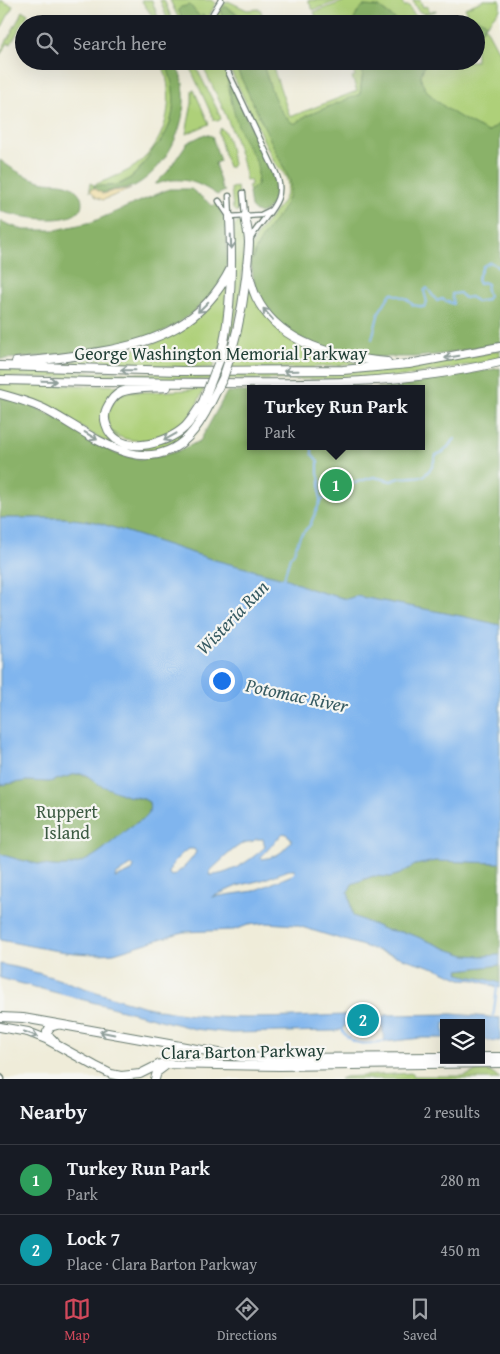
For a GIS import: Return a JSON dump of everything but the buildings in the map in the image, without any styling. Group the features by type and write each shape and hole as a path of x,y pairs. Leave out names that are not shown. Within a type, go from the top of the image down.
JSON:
{"highway":[{"path":"201,383 122,392 109,403 106,409 105,421 110,433 119,441 136,445 154,444 170,438 207,402 223,378 242,305 249,243 245,216"},
{"path":"0,394 42,408 116,450 144,456 164,452 181,442 196,427 207,402 221,356 230,308 230,217"},
{"path":"247,264 252,289 265,311 276,323 299,339 322,351 346,357 409,364"},
{"path":"0,365 73,357 122,348 154,339 177,327 205,306 221,286 231,268"},
{"name":"George Washington Memorial Parkway","path":"0,365 103,370 343,370 409,364 500,347"},
{"name":"George Washington Memorial Parkway","path":"0,380 302,384 361,382 428,376 500,362"},
{"name":"Clara Barton Parkway","path":"0,1017 22,1018 241,1057 440,1057"},
{"path":"61,1046 50,1037 48,1028 63,1025"},
{"name":"Clara Barton Parkway","path":"0,1027 28,1032 61,1046 111,1074 121,1076 140,1074 160,1064 280,1066 500,1063"},
{"path":"241,1057 286,1053"},
{"path":"324,1055 340,1058"},
{"path":"485,1057 500,1057"},
{"path":"155,1079 156,1072 168,1064"},
{"path":"111,1074 121,1079"}],"street":[{"path":"212,15 222,0"},
{"path":"227,70 278,176 280,186 280,194 272,210 249,243"},
{"path":"243,193 245,216"},
{"path":"229,196 230,217"},
{"path":"219,201 230,217"},
{"path":"230,217 261,215 272,210"}],"green space":[{"path":"0,0 13,6 0,31"},
{"path":"141,0 152,0 157,15 152,15"},
{"path":"160,0 164,0 170,15 166,15"},
{"path":"170,0 211,0 216,3 210,15 177,15"},
{"path":"308,0 341,0 313,10"},
{"path":"348,0 401,0 404,6 409,6 415,15 389,15 379,7 363,6 358,15 315,15 314,12"},
{"path":"413,0 420,0 423,7 427,6 429,12 436,11 427,13 421,13 416,8"},
{"path":"484,0 500,0 500,9 485,26 485,15 458,15 467,12 465,8"},
{"path":"228,1 247,10 260,9 262,15 239,15 235,12 221,12 222,15 216,15"},
{"path":"190,5 198,15 181,15 178,10 181,7"},
{"path":"225,6 238,15 222,15 221,12"},
{"path":"363,6 379,7 389,15 356,15"},
{"path":"23,11 28,14 27,15 21,15"},
{"path":"15,26 15,37 11,44 8,43 0,55"},
{"path":"485,26 500,54 500,123 488,132 459,117 429,93 423,84 423,70 485,70"},
{"path":"164,70 168,71 174,102 173,112 166,133 142,166 130,178 115,185 95,186 90,192 90,183 94,185 129,170 142,161 152,149 160,136 168,107"},
{"path":"178,70 182,78 184,93 182,120 172,146 165,158 147,178 130,187 100,192 93,186 118,185 135,174 167,132 174,101 168,71"},
{"path":"191,70 198,70 219,113 221,119 218,121 214,120"},
{"path":"204,70 225,70 228,76 228,86 239,125 259,167 257,185 250,192 248,186 251,185 250,180 246,180 239,149"},
{"path":"230,70 237,70 290,181 287,201 261,239 253,259 250,259 252,248 260,230 283,201 288,185 286,177 274,162"},
{"path":"237,70 264,70 277,104 294,124 306,116 360,94 362,70 423,70 421,76 423,84 429,93 459,117 488,132 500,123 500,343 444,354 416,357 374,357 323,349 299,337 281,324 266,309 256,293 250,259 253,259 261,239 287,201 290,181"},
{"path":"264,70 274,70 290,117 357,91 352,77 355,76 353,70 362,70 363,72 360,94 306,116 294,124 281,111"},
{"path":"228,76 277,181 278,191 273,203 269,208 260,213 251,207 249,192 257,185 257,164 237,124"},
{"path":"192,90 194,90 209,124 186,134 192,103"},
{"path":"221,128 226,134 229,144 232,167 228,167 227,164 218,132"},
{"path":"205,134 212,136 220,161 215,163 222,189 225,191 217,195 199,185 180,180 155,184 168,171 187,143"},
{"path":"0,160 16,171 33,179 71,186 81,197 81,208 75,214 64,218 50,219 20,216 0,211"},
{"path":"237,187 240,209 236,212 233,209 231,188"},
{"path":"169,189 191,189 213,206 216,203 225,221 227,259 225,275 202,304 172,327 155,335 113,347 64,354 0,359 0,221 23,230 56,230 92,222"},
{"path":"238,222 243,223 244,227 242,276 235,323 227,355 225,355 234,307 234,226"},
{"path":"248,281 310,349 362,364 301,368 229,369"},
{"path":"227,283 224,336 213,368 36,365 120,353 137,349 168,337 194,321"},
{"path":"500,350 500,359 407,376 345,379 201,380 0,377 0,369 138,373 326,373 396,368"},
{"path":"500,368 500,625 356,596 347,599 335,596 310,589 287,579 211,559 96,522 63,518 0,518 0,397 28,404 55,417 116,454 140,459 178,451 200,441 227,392 247,392 247,450 425,450 425,385 403,385"},
{"path":"0,384 152,386 112,396 104,425 124,444 170,440 209,399 195,424 177,441 166,447 154,450 140,450 110,444 48,407 0,391"},
{"path":"204,389 188,418 182,425 166,435 144,440 129,440 115,434 108,424 107,418 110,406 118,397 124,394"},
{"name":"Ruppert Island","path":"76,774 95,779 127,796 141,798 149,802 147,815 97,854 72,865 46,865 0,854 0,785 27,781 49,782"},
{"path":"435,861 500,863 500,955 465,955 408,933 386,930 353,916 347,892 352,884 373,876 390,877 400,874 414,865"},
{"path":"500,965 500,983 459,974 458,970"},
{"path":"483,1067 500,1079 340,1079 345,1077 413,1073 413,1076 466,1076"}],"sand":[{"path":"94,188 103,194 131,189 103,200 96,197 90,190"}],"water":[{"name":"Potomac River","path":"0,518 63,518 96,522 211,559 287,579 310,589 335,596 347,599 356,596 500,625 500,863 435,861 415,865 400,874 390,877 373,876 352,884 348,892 353,916 386,930 408,933 465,955 500,955 500,965 458,970 459,974 500,983 500,988 476,980 461,979 438,969 295,925 267,923 248,925 234,930 183,932 114,953 99,954 57,951 0,940 0,854 46,865 72,865 97,854 133,825 145,818 150,808 149,802 142,798 127,796 100,785 85,774 76,774 49,782 27,781 0,785","holes":["283,833 291,838 291,841 279,854 262,859 261,857","263,839 265,847 246,862 231,870 216,875 209,875 211,870 227,855 244,843","189,849 194,849 196,852 186,866 172,876 169,874 171,867 179,856","133,865 132,871 115,878 116,875","289,870 294,870 295,872 254,891 212,897 237,886 262,880"]},
{"path":"0,964 42,974 145,1007 210,1017 278,1018 345,1015 347,1018 379,1018 385,1015 452,1014 500,1018 500,1041 485,1040 485,1019 440,1019 440,1038 385,1042 379,1022 347,1022 342,1029 335,1031 232,1033 195,1029 0,978"}],"waterway":[{"name":"Wisteria Run","path":"372,339 379,312 391,293 407,299 413,305 424,307 427,302 424,291 427,288 437,301 442,299 453,304 452,294 460,293 464,298 471,297 477,302 486,300 489,296 486,291 487,284 483,282 479,284 477,280 483,266 490,262 500,268"},
{"path":"320,502 333,491 335,486 339,489 374,477 391,481 400,478 424,476 432,467 436,455 443,452 455,439"},
{"name":"Wisteria Run","path":"283,581 290,557 300,536 310,525 320,502 318,461 312,454 312,450"},
{"path":"495,1020 493,1018 497,987"},
{"path":"342,1030 345,1035 355,1042 372,1043 384,1041"}],"place":[{"name":"Turkey Run Park","path":"336,485"},
{"name":"Lock 7","path":"363,1020"}]}
